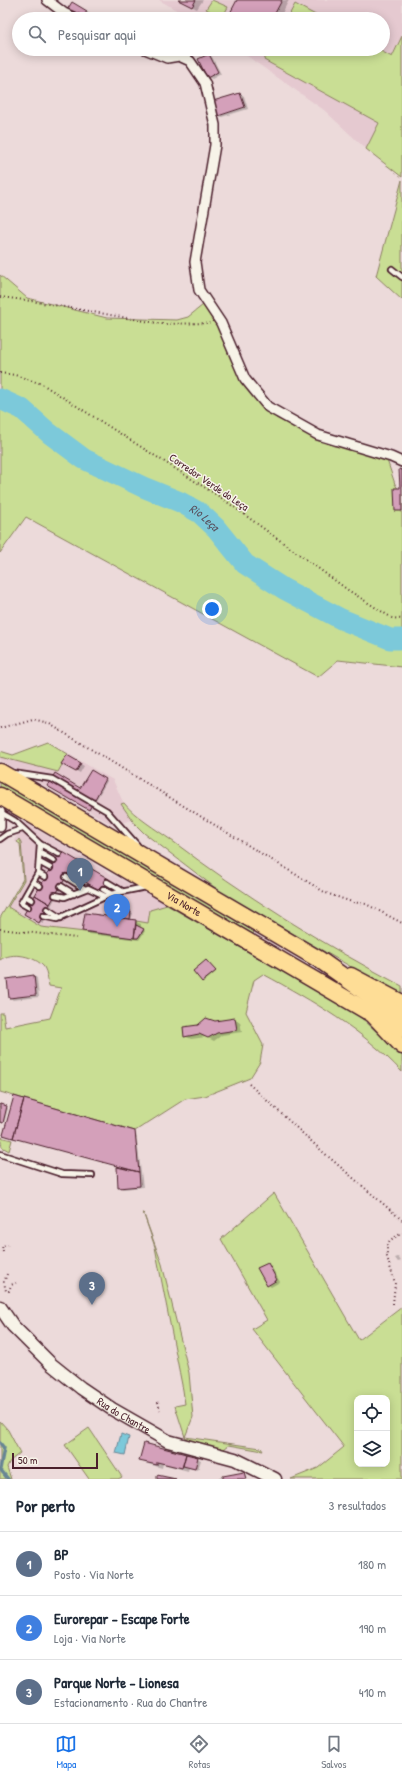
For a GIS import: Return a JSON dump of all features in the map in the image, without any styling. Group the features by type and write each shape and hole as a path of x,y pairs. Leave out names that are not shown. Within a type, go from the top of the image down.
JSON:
{"highway":[{"name":"Via Norte","path":"0,771 320,960 402,1018"},
{"name":"Via Norte","path":"0,796 367,1011 402,1029"}],"main road":[{"path":"320,960 402,1002"},
{"path":"367,1011 402,1047"}],"street":[{"path":"47,0 63,12"},
{"path":"161,56 166,58 179,56 190,61 205,83 215,125 215,145 195,262 199,290 221,323 245,379 268,408 318,435 391,457 402,462"},
{"path":"0,812 0,827"},
{"name":"Rua do Chantre","path":"0,1307 13,1326 51,1364 112,1409 168,1442 234,1460 274,1479"}],"lane":[{"path":"392,269 402,277"},
{"path":"0,812 15,821 40,844 59,854"},
{"path":"0,839 7,834 22,829"},
{"path":"28,907 21,903 38,873 40,844"},
{"path":"40,853 54,861"},
{"path":"39,862 50,868"},
{"path":"38,873 45,877"},
{"path":"66,877 85,889"},
{"path":"33,882 40,886"},
{"path":"107,882 122,891"},
{"path":"43,916 52,919 61,918 111,894 153,885"},
{"path":"61,886 74,894"},
{"path":"55,895 65,897 85,889 92,888 106,896"},
{"path":"103,889 111,894"},
{"path":"25,896 32,900"},
{"path":"47,909 61,918"},
{"path":"0,1154 62,1174 92,1175"}],"path":[{"path":"0,297 162,324 221,323"},
{"name":"Corredor Verde do Leça","path":"0,373 15,375 49,388 223,499 348,590 392,618 402,619"},
{"path":"0,728 33,719 48,723 326,894 352,902 366,904 402,923"},
{"path":"0,929 76,938"},
{"path":"249,1084 323,1152 402,1220"},
{"path":"393,1304 394,1283 387,1257 387,1245 390,1240 402,1234"},
{"path":"3,1252 2,1246 8,1245"},
{"path":"7,1274 4,1282 6,1291 9,1292 11,1285 16,1283"},
{"path":"158,1402 160,1410"}],"shaded area":[{"path":"159,0 402,0 402,36 392,57 379,123 366,149 324,110 247,56 390,56 390,12 180,12"},
{"path":"48,742 113,780 124,804 136,819 113,825 0,760 0,757 7,758"},
{"path":"24,822 111,874 168,904 163,905 138,938 41,927 7,906 23,879 20,844 14,841"}],"green space":[{"path":"212,0 228,7 225,12 211,12 206,9"},
{"path":"295,4 310,12 291,12"},
{"path":"402,36 402,177 366,149 379,123 264,60 266,56 392,57"},
{"path":"402,180 402,300 376,276"},
{"path":"0,275 27,298 107,318 177,320 188,317 203,305 214,316 237,358 276,418 334,446 346,444 387,460 395,484 402,495 402,667 338,660 318,677 26,517 0,553"},
{"path":"48,742 68,754 58,772 0,757 0,751 13,755"},
{"path":"0,781 255,929 253,934 0,787"},
{"path":"124,803 146,823 255,899 313,936 402,986 402,996 222,893 144,833 135,824 121,804"},
{"path":"19,839 21,842 24,880 8,907 41,927 138,938 144,930 136,925 136,921 148,923 150,910 167,905 354,1013 365,1021 402,1055 402,1072 371,1043 337,1017 263,974 254,980 246,1012 263,1045 260,1062 250,1078 205,1096 185,1099 135,1131 0,1092 0,1013 3,1013 5,1027 50,1018 61,988 49,986 44,967 35,960 17,955 5,957 0,960 0,918 23,879 20,844 17,842"},
{"path":"0,1137 12,1140 9,1151 2,1147"},
{"path":"274,1193 359,1340 402,1307 402,1479 291,1479 318,1468 344,1447 252,1329 267,1320 221,1239"},
{"path":"143,1212 162,1264 189,1373 193,1417 185,1437 175,1406 185,1404 183,1390 155,1247"},
{"path":"0,1421 8,1430 20,1453 10,1461 7,1467 11,1479 0,1479"},
{"path":"89,1428 122,1477 118,1479 89,1479 65,1445"},
{"path":"185,1437 261,1448 263,1451 229,1445 224,1449 188,1441"}],"water":[{"path":"121,1434 129,1437 125,1455 116,1453"}],"building":[{"path":"178,0 196,0 192,7"},
{"path":"237,0 282,0 276,12 231,12"},
{"path":"72,2 87,11 71,12 67,10"},
{"path":"205,56 210,56 218,72 207,78 198,59"},
{"path":"240,93 245,107 218,116 213,101"},
{"path":"399,469 402,470 402,511 395,511 394,488 400,488"},
{"path":"67,755 81,763 76,772 61,764"},
{"path":"91,770 106,779 89,810 47,786 55,773 80,788"},
{"path":"61,851 109,879 102,892 69,872 50,904 35,895"},
{"path":"35,895 50,904 39,923 24,914"},
{"path":"114,909 131,911 130,919 113,917"},
{"path":"85,913 136,920 134,938 82,931"},
{"path":"136,925 144,929 138,938 134,938"},
{"path":"206,960 216,971 202,982 193,971"},
{"path":"34,975 36,995 9,998 7,979"},
{"path":"206,1018 215,1021 235,1018 237,1030 217,1033 208,1038 199,1034 184,1037 183,1027 198,1025"},
{"path":"14,1096 24,1099 13,1138 3,1135"},
{"path":"24,1099 135,1131 139,1172 13,1138"},
{"path":"0,1104 7,1106 3,1123 0,1122"},
{"path":"117,1167 139,1172 140,1186 118,1188"},
{"path":"268,1263 277,1280 267,1286 257,1268"},
{"path":"144,1443 186,1454 182,1468 157,1462 157,1465 139,1461"},
{"path":"186,1454 198,1457 195,1469 183,1466"},
{"path":"244,1472 246,1479 223,1479 223,1476"},
{"path":"157,1475 176,1479 157,1479"}],"waterway":[{"name":"Rio Leça","path":"0,399 22,409 49,433 84,459 143,487 180,502 200,513 216,528 245,564 284,589 341,619 390,639 402,639"},
{"path":"0,1443 4,1448 0,1469"},
{"path":"0,1469 8,1479"}],"place":[{"name":"BP","path":"80,891"},
{"name":"Eurorepar - Escape Forte","path":"117,927"},
{"name":"Parque Norte - Lionesa","path":"92,1305"}]}
